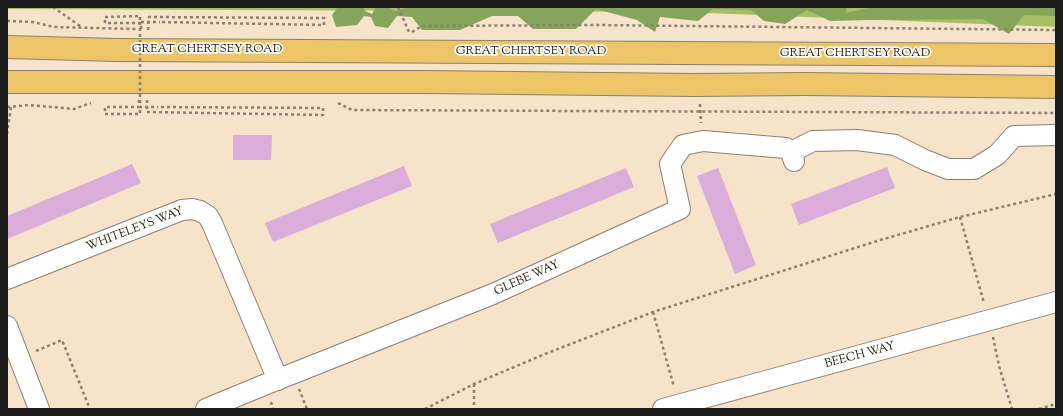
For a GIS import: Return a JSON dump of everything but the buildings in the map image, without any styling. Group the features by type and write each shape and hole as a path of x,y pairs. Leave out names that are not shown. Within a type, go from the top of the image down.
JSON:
{"highway":[{"name":"GREAT CHERTSEY ROAD","path":"7,47 117,50 1056,55"},
{"path":"7,82 423,82 694,85 804,84 1056,86"}],"street":[{"name":"GLEBE WAY","path":"206,409 493,294 680,209 670,164 683,145 703,141 786,148 793,156 814,142 857,140 895,145 925,160 948,168 974,169 997,155 1014,136 1056,135"},
{"name":"WHITELEYS WAY","path":"7,279 182,210 192,209 200,211 208,216 212,222 278,380"},
{"name":"BEECH WAY","path":"671,407 1056,302"},
{"path":"7,326 39,409"}],"path":[{"path":"53,7 82,27"},
{"path":"398,7 410,34 422,26 603,25 1056,30"},
{"path":"139,100 139,107 105,107 105,114 140,114 140,107 140,22 140,16 105,17 105,23 135,23 140,23 141,29"},
{"path":"140,22 324,25 324,18 149,17 148,30"},
{"path":"140,107 323,108 322,115 147,112 147,99"},
{"path":"338,103 352,110 1056,113"},
{"path":"7,134 11,107"},
{"path":"425,409 474,384 652,312 877,241 960,217 1056,194"},
{"path":"960,217 980,288"},
{"path":"652,312 671,407"},
{"path":"989,321 999,366 1012,409"},
{"path":"34,352 62,340 90,409"},
{"path":"474,384 474,409"},
{"path":"1039,409 1056,404"}],"green space":[{"path":"7,7 1056,7 1056,27 683,12 7,9"},
{"path":"338,7 363,7 365,11 372,14 376,7 388,7 395,11 410,7 846,7 846,13 868,7 1056,7 1056,16 1024,15 1009,34 983,19 830,21 807,10 785,24 764,21 751,10 713,9 698,21 660,17 655,32 637,20 596,9 576,29 533,29 518,16 492,16 460,30 422,30 412,17 397,16 388,28 375,26 371,17 364,16 357,25 336,27 332,15"}]}
